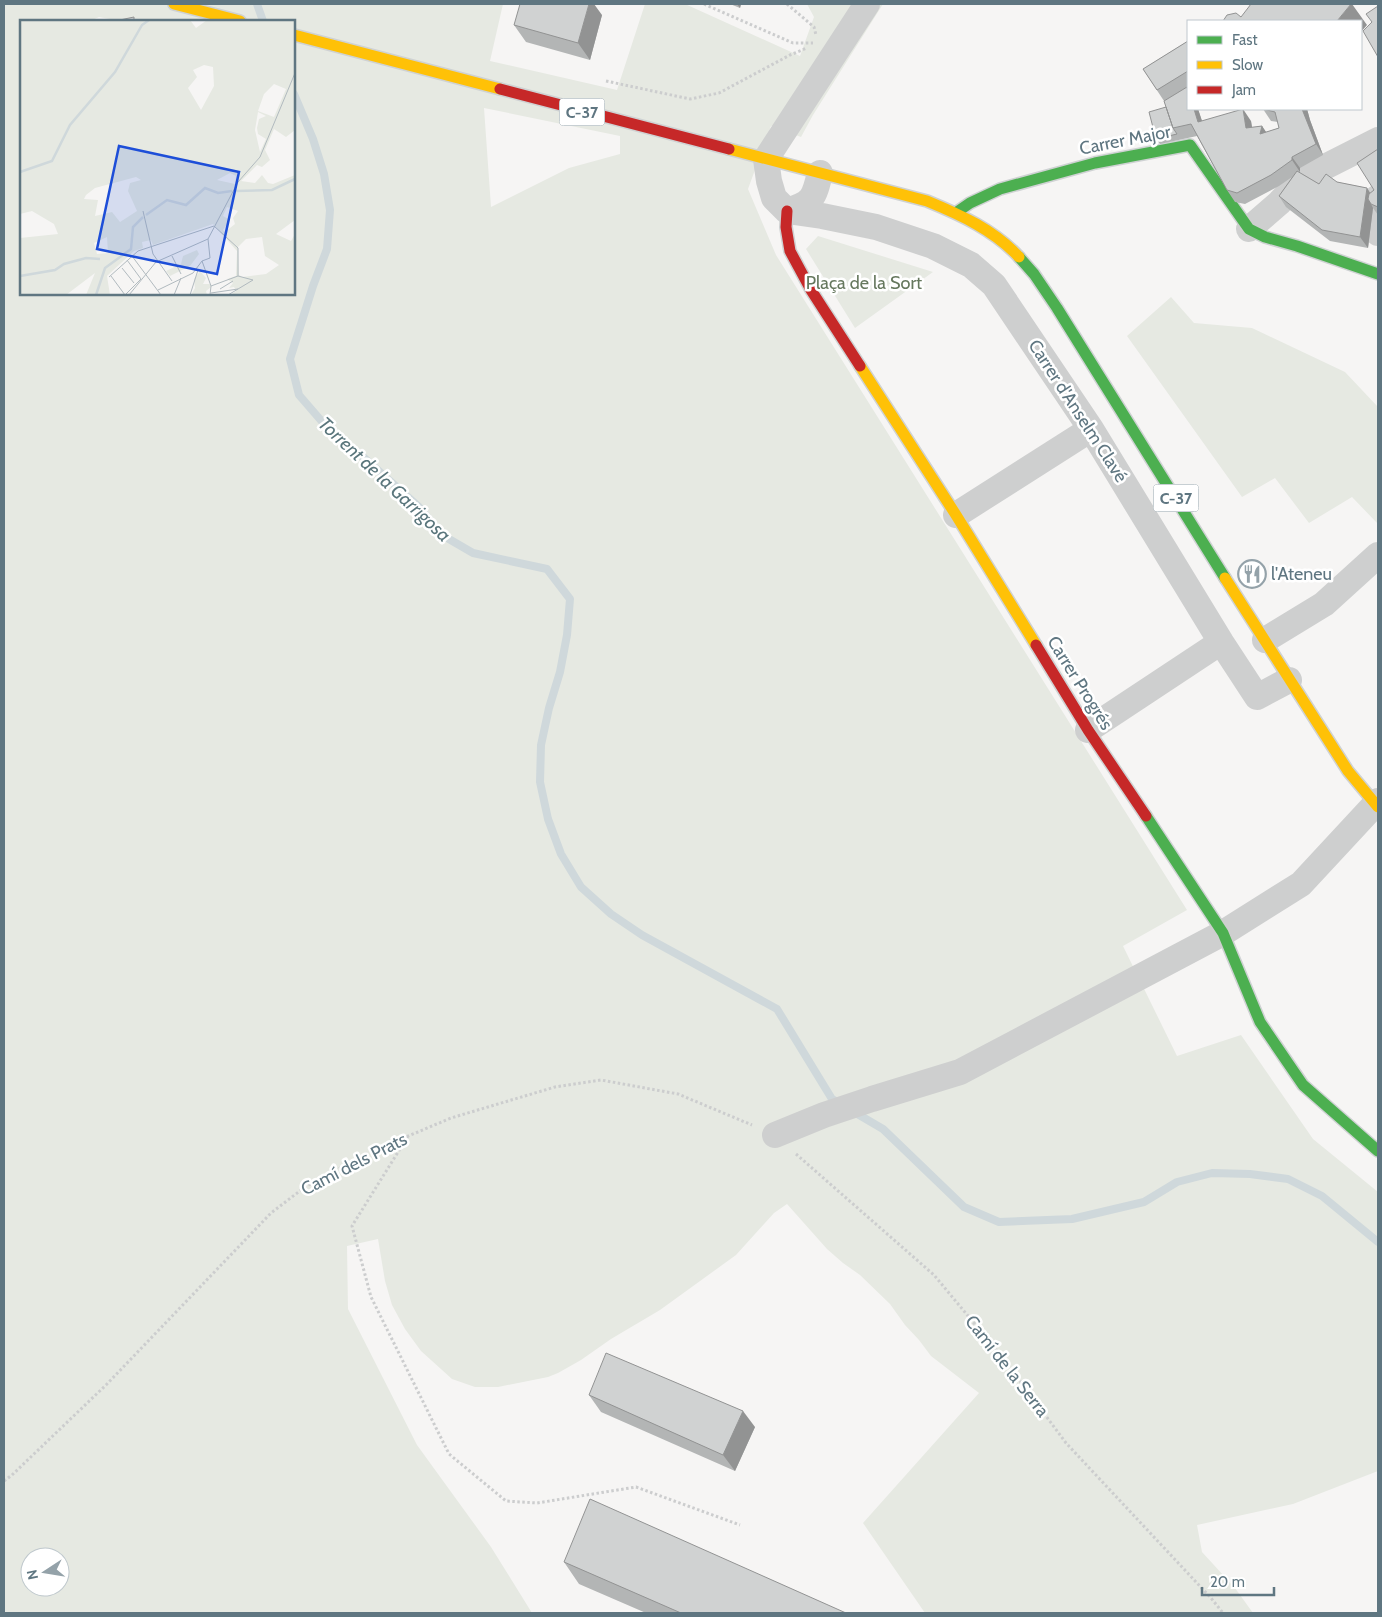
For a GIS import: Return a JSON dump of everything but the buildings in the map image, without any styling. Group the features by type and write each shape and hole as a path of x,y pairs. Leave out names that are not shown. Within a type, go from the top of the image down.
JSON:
{"street":[{"path":"174,4 236,20"},
{"path":"820,173 816,190 809,202 787,211 774,198 766,159 867,4"},
{"name":"Carrer d'Anselm Clavé","path":"295,35 927,201 957,212 982,227 1025,263 1078,340 1289,680 1348,771 1377,805"},
{"path":"1378,140 1303,178 1279,203 1248,229 1266,238 1296,246 1378,274"},
{"name":"Carrer Major","path":"957,212 970,202 1000,189 1095,163 1190,145 1248,229"},
{"path":"1377,198 1378,233"},
{"name":"Carrer d'Anselm Clavé","path":"787,211 876,227 933,246 971,265 994,285 1091,429 1221,642 1257,697 1289,680"},
{"name":"Carrer Progrés","path":"787,211 786,227 790,251 807,283 956,515 1088,730 1223,933 1260,1022 1303,1085 1378,1152"},
{"path":"956,515 1091,429"},
{"path":"1265,640 1324,604 1378,555"},
{"path":"1088,730 1221,642"},
{"path":"775,1135 872,1098 960,1072 1223,933 1301,884 1377,805"}],"path":[{"path":"704,4 793,43 818,43"},
{"path":"787,4 814,27 818,43"},
{"path":"606,81 690,99 719,93 790,55 818,43"},
{"name":"Camí dels Prats","path":"4,1481 106,1385 271,1214 305,1187 368,1153 451,1118 555,1087 601,1080 678,1094 775,1135"},
{"name":"Camí de la Serra","path":"775,1135 934,1275 1003,1358 1066,1443 1223,1613"},
{"path":"408,1136 352,1226 371,1297 449,1454 506,1502 537,1503 636,1487 740,1525"}],"green space":[{"path":"4,4 503,4 490,61 617,90 645,4 685,4 800,56 814,17 807,4 883,4 801,137 771,126 748,189 776,255 1187,910 1123,946 1177,1056 1241,1035 1313,1139 1378,1192 1378,1471 1293,1504 1197,1525 1202,1552 1235,1588 1253,1613 925,1613 863,1523 979,1393 931,1356 890,1304 860,1275 827,1249 787,1204 774,1213 736,1255 660,1310 558,1373 548,1377 498,1387 475,1387 452,1379 421,1351 405,1329 392,1305 385,1281 378,1239 347,1246 348,1309 417,1445 491,1547 532,1613 4,1613","holes":["484,108 620,136 620,154 569,168 491,207"]},
{"name":"Plaça de la Sort","path":"818,236 933,272 855,328 806,249"},
{"path":"1171,297 1194,323 1252,328 1345,372 1378,407 1378,524 1352,497 1309,523 1275,478 1242,497 1127,336"}],"waterway":[{"name":"Torrent de la Garrigosa","path":"257,4 263,20"},
{"name":"Torrent de la Garrigosa","path":"295,96 313,139 324,174 330,210 327,249 290,359 299,395 331,432 362,456 419,507 442,535 473,553 547,569 570,599 567,635 560,672 549,708 541,745 540,782 548,819 561,854 581,887 611,914 642,935 777,1009 832,1099 840,1104"},
{"name":"Torrent de la Garrigosa","path":"854,1112 883,1129 964,1207 999,1222 1072,1219 1144,1202 1177,1182 1212,1173 1250,1174 1288,1179 1322,1196 1378,1242"}],"traffic: fast":[{"path":"957,212 970,203 1000,189 1095,163 1190,145 1249,229 1265,237 1378,274"},
{"path":"1019,257 1034,274 1057,308 1225,578"},
{"path":"1146,816 1223,933 1260,1022 1303,1085 1378,1151"}],"traffic: slow":[{"path":"174,4 236,20"},
{"path":"295,35 500,89"},
{"path":"729,149 927,201 988,231 1019,257"},
{"path":"860,366 956,515 1036,645"},
{"path":"1225,578 1348,771 1378,807"}],"traffic: jam":[{"path":"500,89 729,149"},
{"path":"787,211 786,227 790,251 811,290 860,366"},
{"path":"1036,645 1088,730 1146,816"}],"place":[{"name":"l'Ateneu","path":"1252,574"}]}
